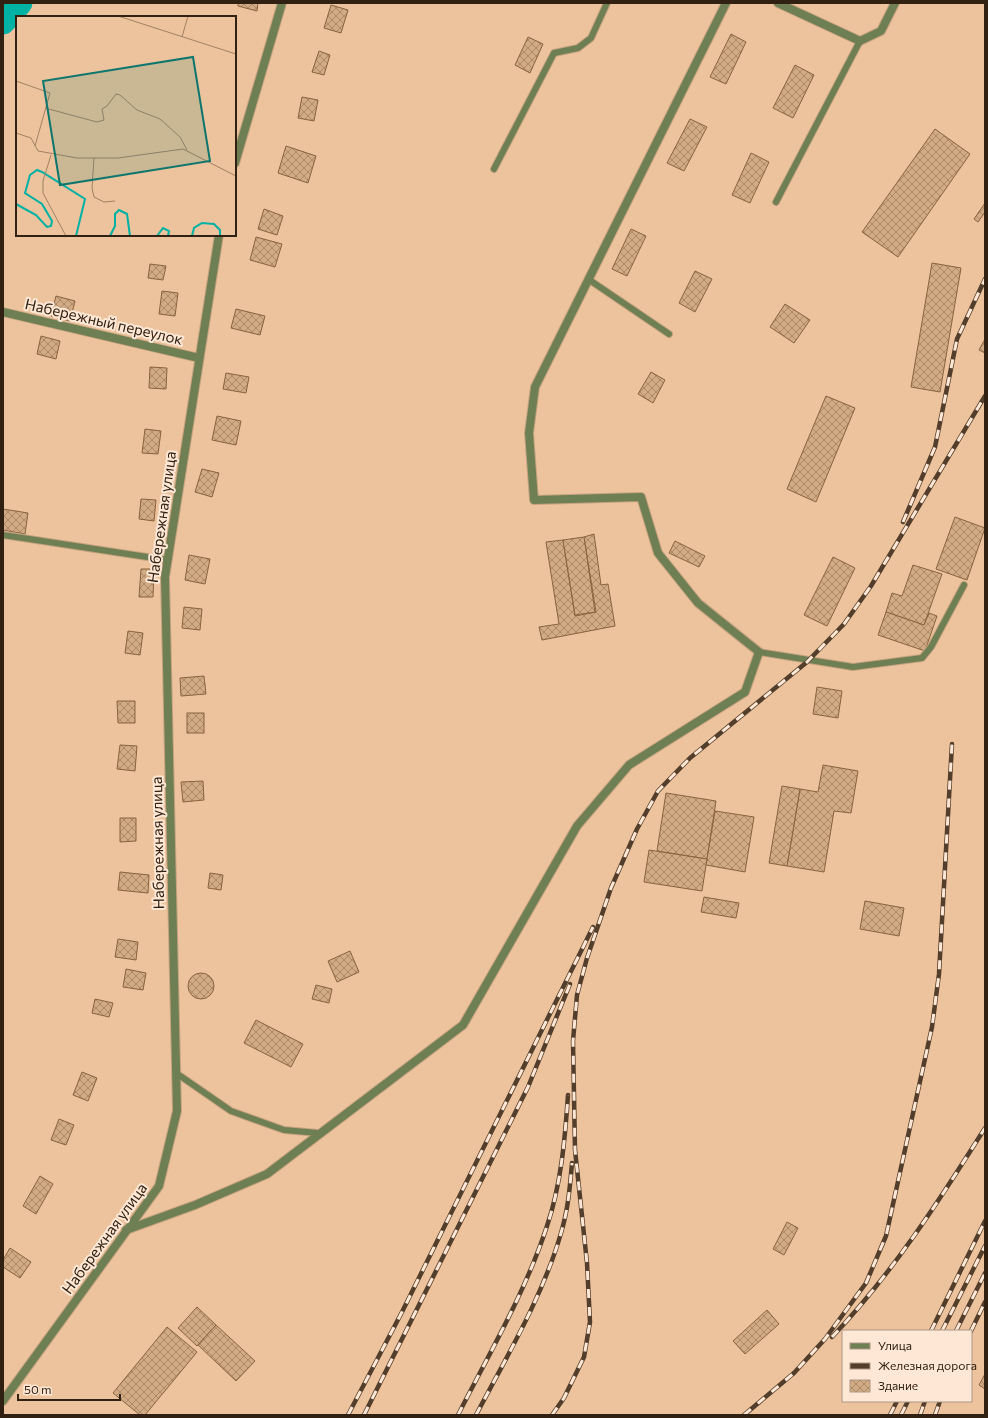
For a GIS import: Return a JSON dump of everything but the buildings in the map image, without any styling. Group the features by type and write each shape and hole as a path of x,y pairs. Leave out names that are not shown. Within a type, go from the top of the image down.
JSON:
{"street":[{"path":"236,160 282,3"},
{"path":"126,1230 195,1206 267,1174 463,1025 577,826 629,765 745,692 759,652 698,603 658,553 641,497 534,500 528,433 534,387 726,3"},
{"path":"778,3 860,41 881,31 895,3"},
{"name":"Набережная улица","path":"3,1401 159,1186 177,1111 164,577 219,236"},
{"name":"Набережный переулок","path":"3,312 199,358"}],"lane":[{"path":"494,169 554,53 578,48 591,38 607,3"},
{"path":"776,202 860,41"},
{"path":"588,279 669,334"},
{"path":"3,535 167,560"},
{"path":"759,652 853,667 922,658 931,648 964,585"},
{"path":"176,1073 231,1111 284,1130 318,1134"}],"waterway":[{"path":"3,22 20,3"}],"railway":[{"path":"903,522 935,447 957,339 985,279"},
{"path":"552,1415 564,1398 584,1357 590,1322 587,1263 575,1150 573,1041 577,995 587,958 611,888 637,829 658,791 690,758 807,662 844,624 871,586 985,396"},
{"path":"744,1415 794,1373 825,1339 866,1283 886,1236 932,1027 939,974 952,744"},
{"path":"348,1415 402,1312 593,927"},
{"path":"364,1415 528,1087 570,984"},
{"path":"458,1415 518,1298 529,1274 547,1226 559,1178 564,1145 568,1095"},
{"path":"832,1337 854,1313 895,1262 932,1210 985,1128"},
{"path":"476,1415 512,1348 544,1280 561,1233 565,1216 572,1163"},
{"path":"931,1330 985,1221"},
{"path":"943,1330 985,1246"},
{"path":"956,1330 985,1273"},
{"path":"971,1330 985,1302"},
{"path":"890,1415 896,1402"},
{"path":"901,1415 908,1402"},
{"path":"920,1415 925,1402"},
{"path":"935,1415 940,1402"}]}
